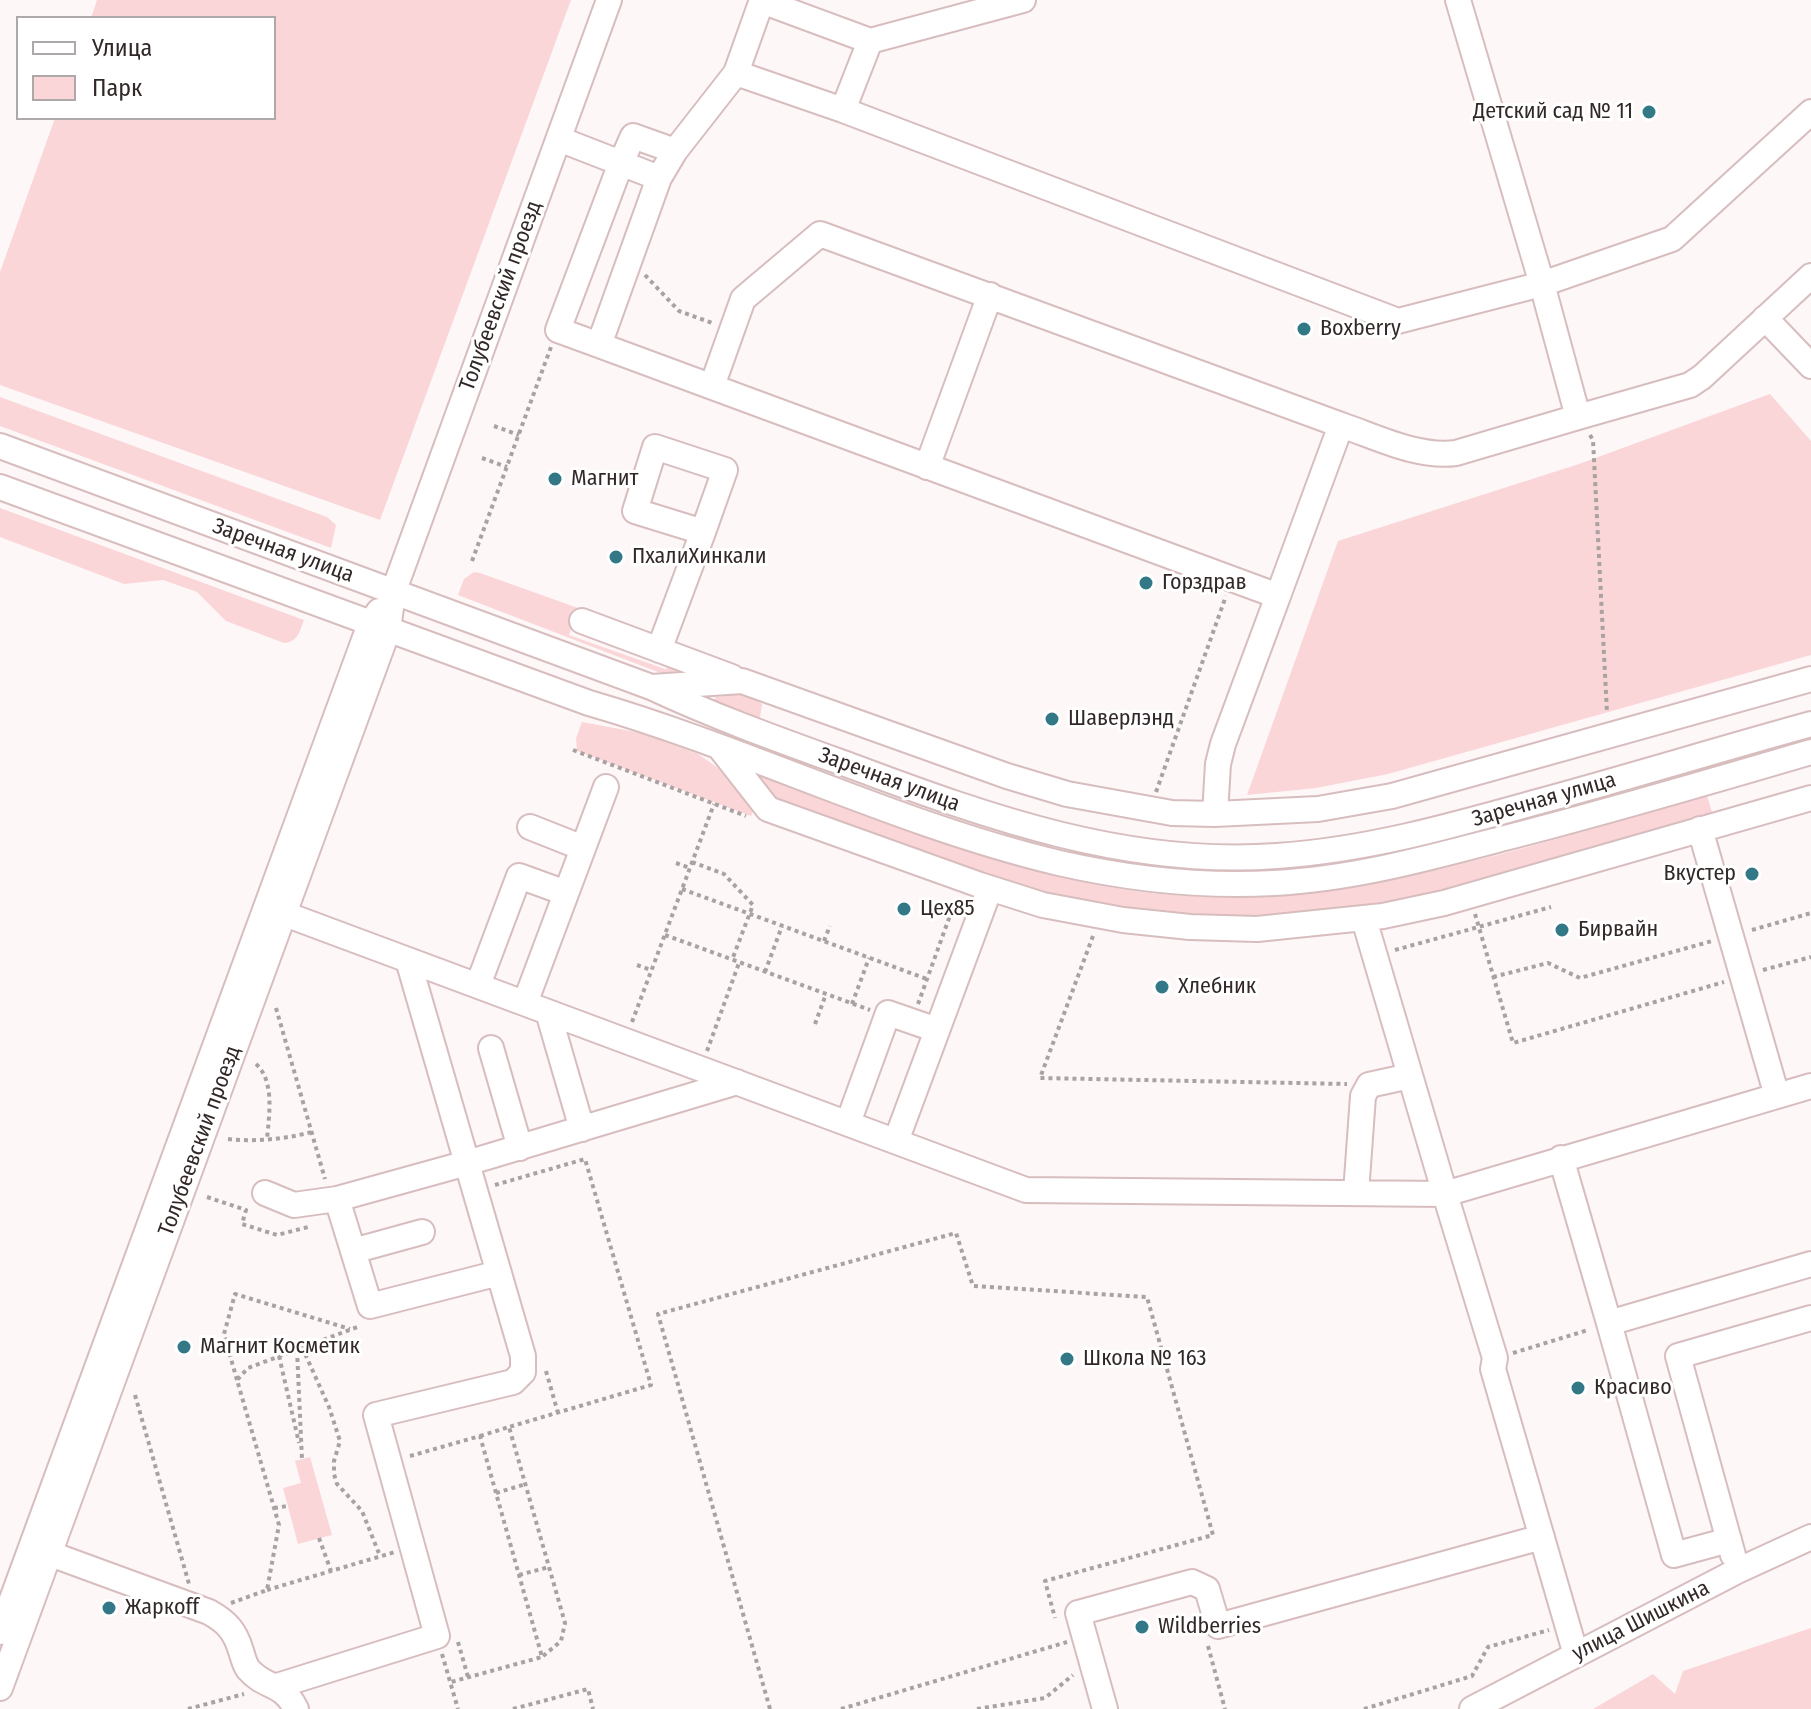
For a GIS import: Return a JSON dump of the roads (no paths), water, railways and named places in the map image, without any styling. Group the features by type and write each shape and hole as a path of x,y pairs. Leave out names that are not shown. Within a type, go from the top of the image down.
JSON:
{"street":[{"name":"Толубеевский проезд","path":"0,1688 40,1550 609,0"},
{"path":"599,345 659,178 675,151 736,73 762,1 870,41 1023,0"},
{"path":"1458,0 1578,417"},
{"path":"843,110 870,41"},
{"path":"736,73 843,110 1398,321 1542,284 1672,239 1811,112"},
{"path":"675,151 633,136 558,330 1278,596"},
{"path":"559,139 659,178"},
{"path":"712,386 743,299 820,234 1341,425 1439,455 1456,453 1690,385 1811,276"},
{"path":"927,467 990,295"},
{"path":"1765,318 1811,366"},
{"path":"1215,814 1218,764 1223,744 1341,425"},
{"name":"Заречная улица","path":"0,446 651,687 705,713 996,818 1064,837 1117,847 1225,857 1319,852 1370,845 1427,833 1811,724"},
{"name":"Заречная улица","path":"0,487 589,703 647,720 989,843 1057,863 1114,874 1227,884 1275,883 1376,870 1546,828 1811,752"},
{"path":"659,650 703,532"},
{"path":"582,621 1007,776 1067,794 1172,813 1318,809 1392,796 1811,679"},
{"path":"651,687 742,681"},
{"path":"719,747 768,809 1043,905 1123,920 1190,927 1257,929 1364,919 1444,903 1811,798"},
{"path":"525,1003 606,787"},
{"path":"530,827 583,848"},
{"path":"1700,829 1777,1096"},
{"path":"478,985 519,876 566,893"},
{"path":"896,1141 990,888"},
{"path":"275,910 1026,1190 1445,1194 1811,1086"},
{"path":"1364,919 1495,1358 1493,1369 1576,1655"},
{"path":"277,1686 446,1635 413,1547 376,1415 513,1382 523,1372 523,1356 408,960"},
{"path":"548,1012 582,1129"},
{"path":"848,1123 888,1013 937,1030"},
{"path":"491,1048 520,1148"},
{"path":"1356,1193 1363,1096 1369,1085 1410,1076"},
{"path":"265,1193 294,1205 337,1199 520,1148 737,1082"},
{"path":"1561,1158 1674,1555 1729,1540"},
{"path":"337,1199 370,1306 499,1273"},
{"path":"353,1251 422,1232"},
{"path":"1609,1323 1811,1264"},
{"path":"1737,1571 1678,1356 1811,1318"},
{"path":"1103,1709 1078,1613 1192,1582 1207,1589 1218,1626 1542,1537"},
{"name":"улица Шишкина","path":"1472,1709 1737,1571 1811,1537"},
{"name":"Толубеевский проезд","path":"0,1632 40,1550"},
{"path":"40,1550 209,1612 228,1623 238,1641 245,1665 259,1680 277,1686 289,1696 296,1709"}],"place":[{"name":"Детский сад № 11","path":"1649,112"},
{"name":"Boxberry","path":"1304,329"},
{"name":"Магнит","path":"555,479"},
{"name":"ПхалиХинкали","path":"616,557"},
{"name":"Горздрав","path":"1146,583"},
{"name":"Шаверлэнд","path":"1052,719"},
{"name":"Вкустер","path":"1752,874"},
{"name":"Цех85","path":"904,909"},
{"name":"Бирвайн","path":"1562,930"},
{"name":"Хлебник","path":"1162,987"},
{"name":"Магнит Косметик","path":"184,1347"},
{"name":"Школа № 163","path":"1067,1359"},
{"name":"Красиво","path":"1578,1388"},
{"name":"Жаркoff","path":"109,1608"},
{"name":"Wildberries","path":"1142,1627"}]}
